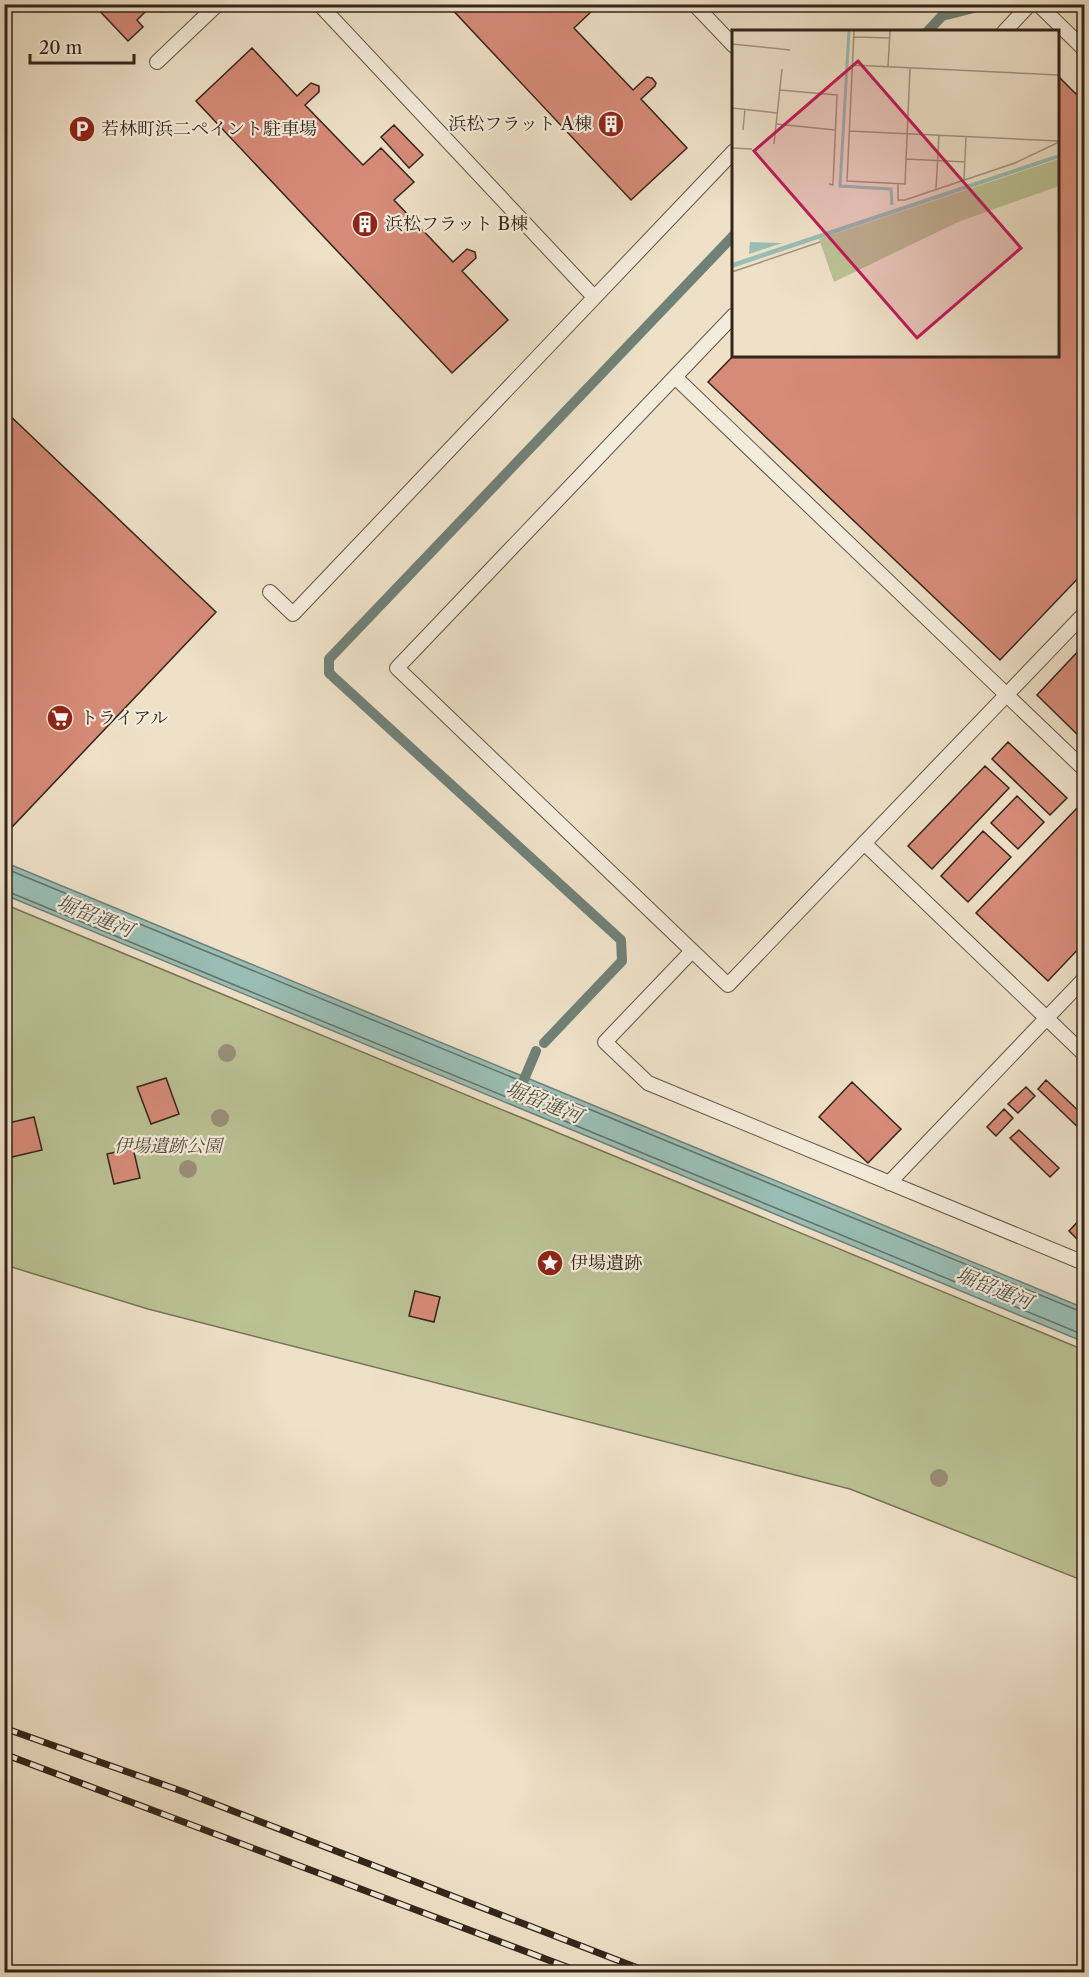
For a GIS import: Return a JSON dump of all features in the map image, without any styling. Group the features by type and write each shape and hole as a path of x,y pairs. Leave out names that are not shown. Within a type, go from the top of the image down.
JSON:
{"lane":[{"path":"157,62 218,4"},
{"path":"319,4 594,297"},
{"path":"694,4 732,44"},
{"path":"1006,30 1030,4"},
{"path":"1038,4 1084,49"},
{"path":"270,592 293,614 732,153"},
{"path":"732,317 397,668 728,986 1084,614"},
{"path":"675,377 1084,769"},
{"path":"864,843 1084,1054"},
{"path":"692,951 605,1042 648,1083 1084,1263"},
{"path":"889,1183 1084,979"}],"green space":[{"name":"伊場遺跡公園","path":"4,904 1084,1350 1084,1581 850,1489 148,1309 5,1265"}],"water":[{"name":"堀留運河","path":"4,862 1084,1308 1084,1342 5,895"}],"building":[{"path":"93,4 153,4 137,20 143,27 128,41"},
{"path":"155,4 170,4 162,12"},
{"name":"浜松フラット A棟","path":"447,4 588,4 593,10 574,28 633,90 647,77 652,78 656,83 655,86 641,99 687,148 631,200"},
{"path":"1074,4 1084,4 1084,15"},
{"name":"浜松フラット B棟","path":"252,48 297,96 311,83 319,86 319,92 305,105 363,165 381,148 414,182 394,200 453,262 467,249 475,252 476,258 462,271 508,320 452,373 196,101"},
{"path":"1059,77 1084,102 1084,572 1000,660 708,382 732,357 1059,357"},
{"path":"394,125 423,155 409,168 381,137"},
{"name":"トライアル","path":"4,410 216,612 12,827 4,824"},
{"path":"1084,645 1084,741 1037,695"},
{"path":"1008,742 1067,798 1050,815 992,759"},
{"path":"985,766 1009,788 932,869 908,846"},
{"path":"1017,796 1044,822 1018,849 991,823"},
{"path":"1078,807 1084,813 1084,943 1048,981 976,913"},
{"path":"983,831 1011,857 968,902 941,876"},
{"path":"166,1078 179,1114 151,1124 137,1087"},
{"path":"1046,1080 1084,1116 1084,1133 1038,1089"},
{"path":"852,1082 901,1129 868,1163 819,1117"},
{"path":"1026,1087 1035,1096 1018,1113 1008,1104"},
{"path":"1004,1109 1013,1118 996,1136 987,1127"},
{"path":"34,1117 42,1150 12,1157 4,1124"},
{"path":"1019,1130 1059,1168 1050,1177 1010,1138"},
{"path":"133,1148 140,1178 114,1184 107,1154"},
{"path":"1084,1215 1084,1243 1083,1245 1069,1231"},
{"path":"415,1291 440,1297 434,1322 409,1316"}],"waterway":[{"path":"929,30 942,16 974,8 978,4"},
{"path":"544,1043 622,961 621,940 329,673 329,659 732,237"},
{"name":"堀留運河","path":"520,1089 536,1051"}],"railway":[{"path":"4,1728 184,1792 648,1972"},
{"path":"4,1754 580,1972"}],"place":[{"name":"浜松フラット A棟","path":"611,124"},
{"name":"若林町浜二ペイント駐車場","path":"82,129"},
{"name":"浜松フラット B棟","path":"365,224"},
{"name":"トライアル","path":"60,718"},
{"name":"伊場遺跡","path":"550,1263"}]}
